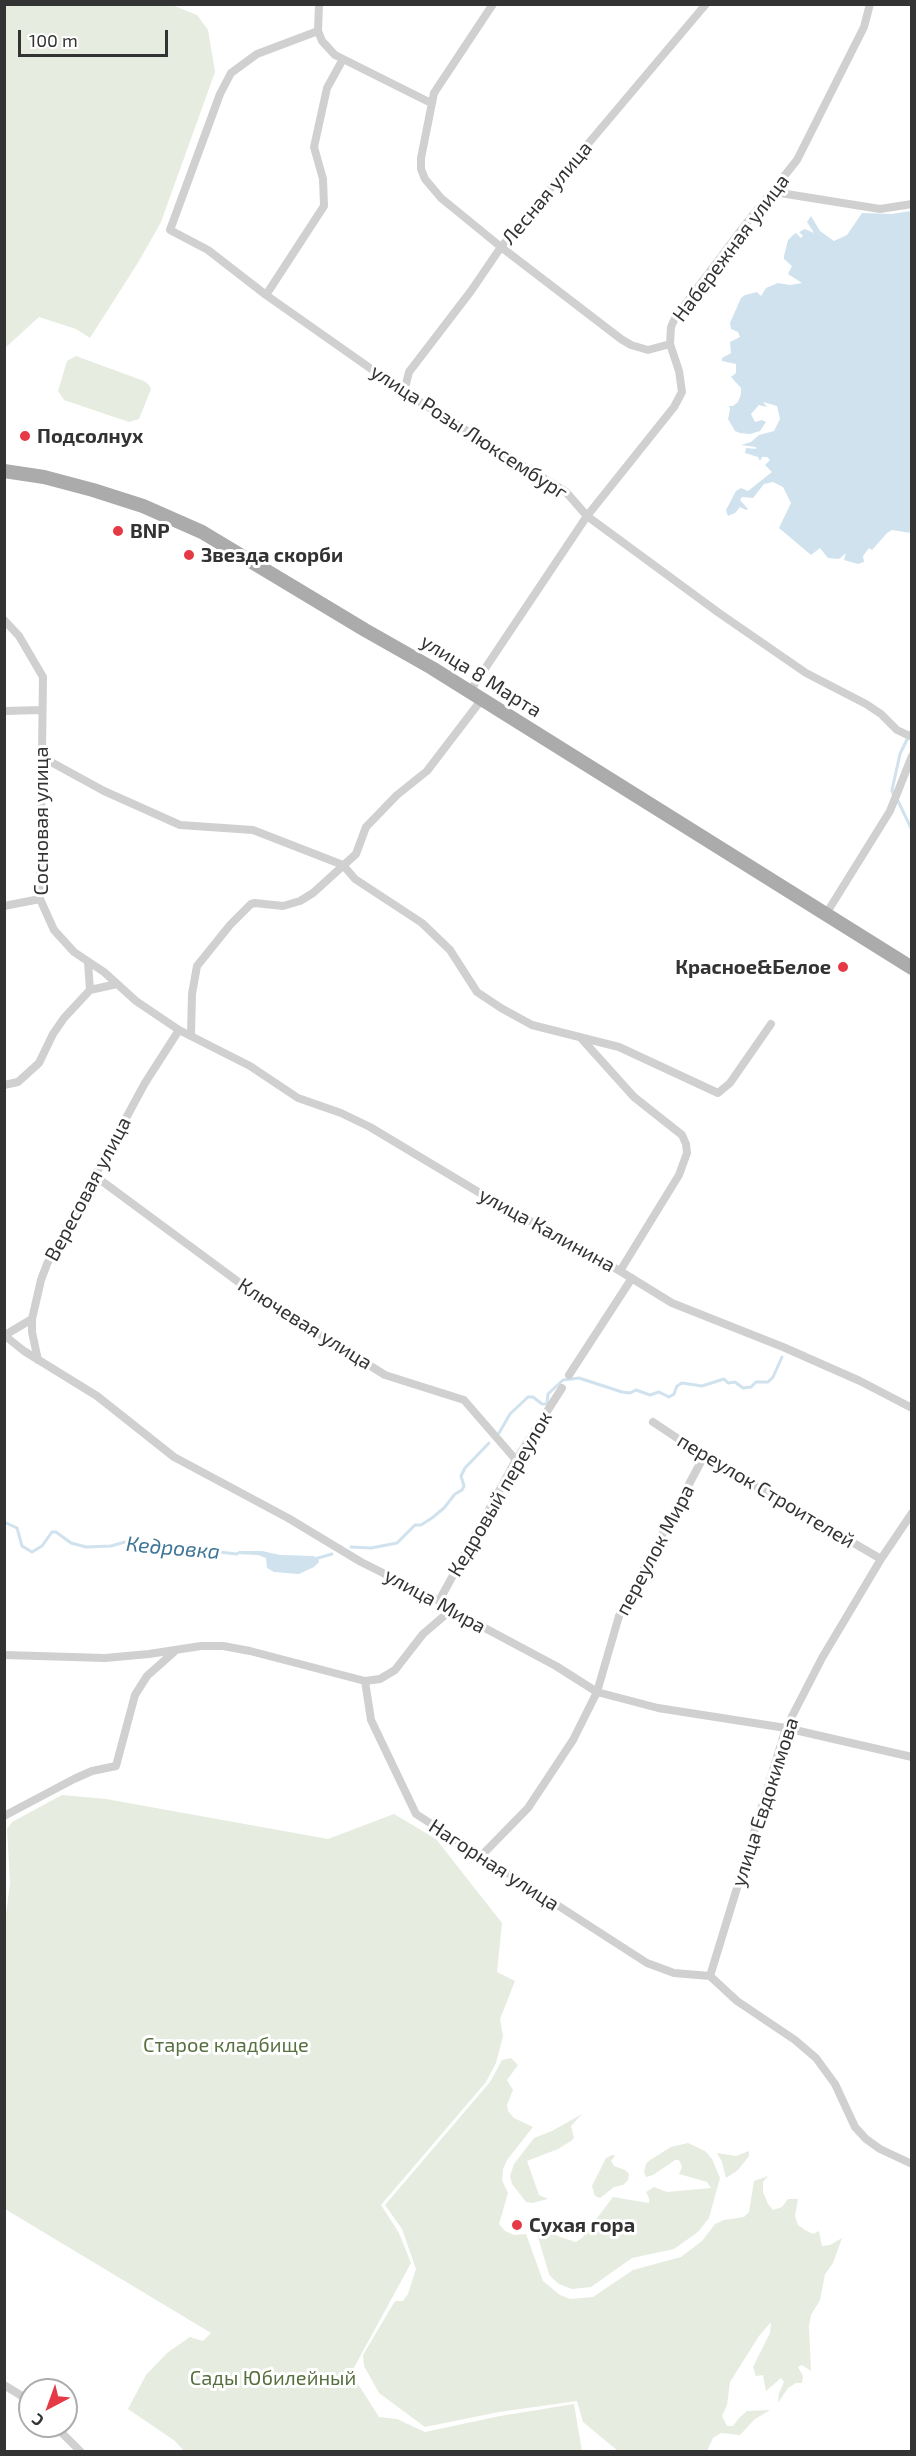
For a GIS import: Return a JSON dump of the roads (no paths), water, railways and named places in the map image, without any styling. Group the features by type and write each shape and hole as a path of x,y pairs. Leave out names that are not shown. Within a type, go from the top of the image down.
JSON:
{"main road":[{"name":"улица 8 Марта","path":"4,471 44,477 93,490 144,506 202,532 476,695 912,969"}],"street":[{"path":"319,4 318,31 329,49 344,59 431,103"},
{"path":"492,4 445,75 431,103 428,130 421,158 421,169 425,179 441,198 501,247 631,345 648,350 670,344"},
{"name":"Лесная улица","path":"404,392 409,372 471,291 501,247 706,4"},
{"name":"Набережная улица","path":"476,695 587,516 674,407 682,392 679,371 670,344 671,327 679,312 797,160 864,27 870,4"},
{"name":"улица Розы Люксембург","path":"318,31 257,54 231,73 220,94 170,230 208,250 266,295 404,392 566,492 587,516 792,664 866,704 908,736"},
{"path":"266,295 324,206 323,179 314,147 327,88 344,59"},
{"path":"774,192 880,209 912,204"},
{"name":"Сосновая улица","path":"4,620 19,636 43,677 40,756 40,899 54,930 74,952 136,1001 179,1030 191,1035"},
{"path":"191,1035 193,985 197,966 230,925 245,908 255,903 275,907 300,902 356,854 366,827 397,795 427,771 476,695"},
{"path":"4,711 41,710"},
{"path":"40,756 104,791 180,825 252,830 343,865 355,879 398,906 438,937 450,950 477,992 525,1022 619,1047 718,1093 730,1083 771,1023"},
{"path":"826,914 890,811 912,756"},
{"path":"4,906 40,899"},
{"path":"87,962 90,990"},
{"path":"4,1085 18,1082 39,1063 64,1018 90,990 117,984"},
{"name":"Вересовая улица","path":"38,1360 32,1319 47,1264 145,1083 179,1030"},
{"name":"улица Калинина","path":"191,1035 250,1066 298,1098 341,1113 370,1127 480,1193 620,1270 672,1303 783,1347 860,1381 912,1408"},
{"path":"579,1037 634,1097 682,1135 687,1144 687,1153 679,1174 620,1270"},
{"name":"Ключевая улица","path":"95,1176 252,1292 385,1375 464,1400 516,1460"},
{"path":"569,1376 632,1278"},
{"path":"5,1335 32,1319"},
{"name":"улица Мира","path":"5,1335 38,1360 90,1391 174,1457 268,1506 361,1562 439,1601 451,1610 556,1666 597,1692 658,1708 786,1728 912,1757"},
{"name":"Кедровый переулок","path":"439,1601 516,1460 562,1388"},
{"name":"переулок Строителей","path":"652,1422 704,1456 881,1559"},
{"name":"переулок Мира","path":"481,1856 528,1808 573,1740 597,1692 619,1616 704,1456"},
{"name":"улица Евдокимова","path":"710,1976 786,1728 822,1658 881,1559 912,1513"},
{"path":"4,1655 105,1658 201,1646 223,1646 365,1681 380,1679 395,1670 423,1634 451,1610"},
{"path":"4,1816 74,1779 92,1771 116,1766 135,1695 147,1676 175,1650"},
{"name":"Нагорная улица","path":"365,1681 371,1720 416,1814 647,1964 674,1973 710,1976"},
{"path":"710,1976 737,2001 795,2040 816,2058 835,2084 855,2127 866,2139 880,2149 912,2164"},
{"path":"4,2385 18,2394"},
{"path":"67,2438 81,2451"}],"water":[{"path":"911,211 911,533 892,530 872,550 869,548 863,556 864,562 858,564 844,560 846,553 839,559 828,558 820,548 811,555 779,528 791,503 783,487 773,482 764,484 753,498 742,497 740,500 748,509 740,507 728,516 726,510 736,491 741,488 748,491 772,472 765,465 770,460 767,457 762,457 760,461 758,457 745,453 746,448 756,449 756,447 741,445 751,442 759,435 774,431 780,419 777,406 763,402 767,407 759,405 751,414 755,422 762,420 766,422 760,431 750,434 740,433 735,431 728,419 729,406 738,402 741,394 741,388 731,377 736,373 736,364 722,361 722,358 731,353 730,342 740,337 738,332 731,329 730,323 741,298 745,295 757,292 761,296 766,288 778,283 790,285 802,283 788,274 792,266 784,259 784,256 788,240 793,235 796,233 801,238 803,236 799,232 805,229 814,233 807,222 811,216 820,231 834,241 847,235 862,213 892,214"},
{"path":"239,1551 313,1556 318,1558 319,1562 299,1574 274,1572 267,1568 266,1558 258,1555 235,1554"}],"waterway":[{"name":"Кедровка","path":"894,797 892,790 900,754 912,729"},
{"name":"Кедровка","path":"897,799 912,830"},
{"name":"Кедровка","path":"499,1433 510,1414 528,1397 547,1404 548,1394 563,1380 579,1378 622,1392 630,1393 636,1390 650,1395 659,1392 669,1397 682,1383 702,1386 724,1379 728,1383 735,1382 743,1388 751,1387 756,1382 768,1382 773,1377 782,1357"},
{"name":"Кедровка","path":"351,1547 371,1548 397,1543 415,1525 421,1525 432,1518 455,1494 462,1490 464,1486 461,1476 465,1468 489,1443"},
{"name":"Кедровка","path":"4,1522 17,1528 22,1546 32,1552 42,1546 52,1532 56,1532 71,1543 86,1547 111,1546 125,1542 237,1554"},
{"name":"Кедровка","path":"315,1559 332,1554"}],"place":[{"name":"Подсолнух","path":"25,436"},
{"name":"BNP","path":"118,531"},
{"name":"Звезда скорби","path":"189,555"},
{"name":"Красное&Белое","path":"843,967"},
{"name":"Сухая гора","path":"517,2225"}],"park label":[{"name":"Старое кладбище","path":"226,2045"},
{"name":"Сады Юбилейный","path":"273,2378"}]}
